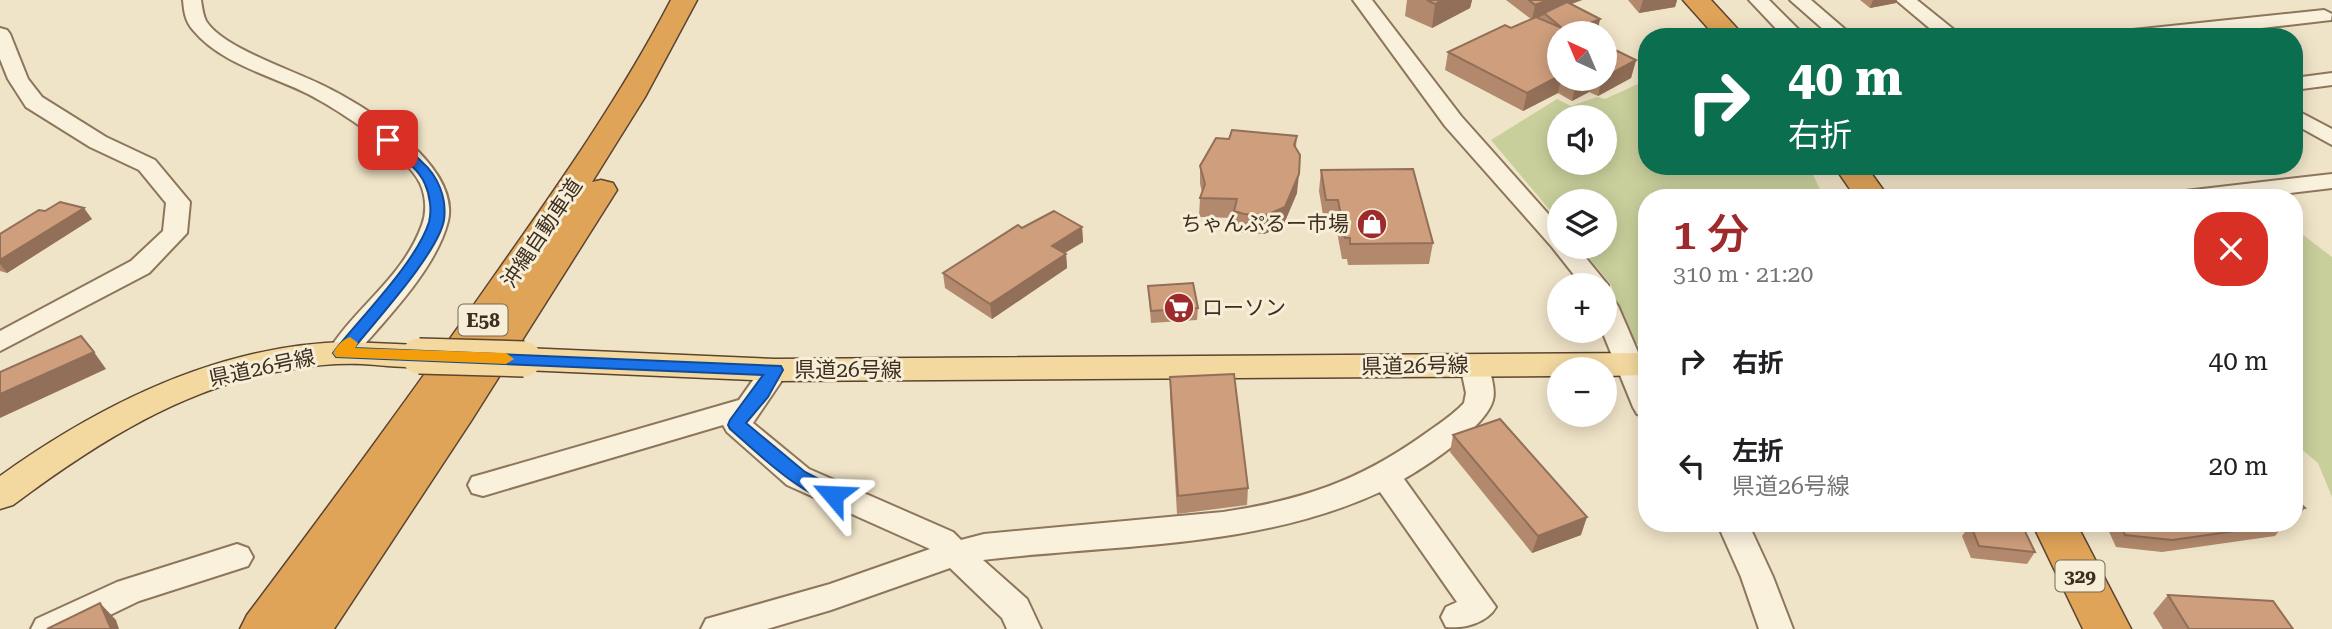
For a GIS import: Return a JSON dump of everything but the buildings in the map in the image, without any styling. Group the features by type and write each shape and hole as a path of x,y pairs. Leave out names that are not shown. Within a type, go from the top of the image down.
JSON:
{"highway":[{"name":"沖縄自動車道","path":"264,629 428,401 602,144 669,31 684,0"},
{"name":"沖縄自動車道","path":"308,629 457,411 632,141 693,32 707,0"},
{"path":"1696,0 1722,28"},
{"name":"329","path":"2058,532 2107,629"}],"main road":[{"name":"県道26号線","path":"0,495 35,468 94,430 189,385 252,366 341,353 775,370 1012,371 1638,364"}],"street":[{"path":"192,0 198,24 209,35 240,54 329,97 407,155 432,183 437,200 436,221 429,239 394,289 341,353"},
{"path":"1362,0 1453,121 1547,227"},
{"path":"1758,0 1787,28"},
{"path":"1799,0 1833,28"},
{"path":"1812,0 1845,28"},
{"path":"1905,0 1941,28"},
{"path":"2300,0 2328,19"},
{"path":"2226,28 2328,19"},
{"path":"0,34 18,79 34,102 98,142 147,165 178,202 175,233 140,267 0,342"},
{"path":"2303,83 2332,79"},
{"path":"2303,120 2332,138"},
{"path":"2263,189 2332,181"},
{"path":"1574,259 1585,273"},
{"path":"1617,327 1638,364"},
{"path":"718,629 831,597 954,554 984,547 1231,524 1284,516 1338,498 1386,477 1427,449 1474,409 1480,398 1474,365"},
{"path":"775,370 762,393 747,408 737,425 798,477 942,541 1015,609 1024,629"},
{"path":"483,485 747,408"},
{"path":"1386,477 1479,607 1458,617"},
{"path":"1736,532 1776,629"},
{"path":"48,629 129,591 237,558"}],"green space":[{"path":"1638,84 1638,175 1813,175 1820,189 1638,189 1638,344 1634,344 1617,301 1617,273 1602,273 1590,259 1617,259 1617,189 1547,189 1547,207 1491,140 1547,105 1547,175 1617,175 1617,105 1574,105 1597,97 1605,99"},
{"path":"1557,99 1569,105 1547,105"},
{"path":"2303,235 2332,257 2332,497 2318,463 2303,450"}],"slow traffic":[{"path":"350,343 341,353 506,359"}],"place":[{"name":"ちゃんぷるー市場","path":"1372,224"},
{"name":"ローソン","path":"1179,308"}],"route":[{"path":"388,140 421,168 432,183 437,200 436,221 418,257 341,353 775,370 762,393 747,408 737,425 798,477 833,495"}]}
